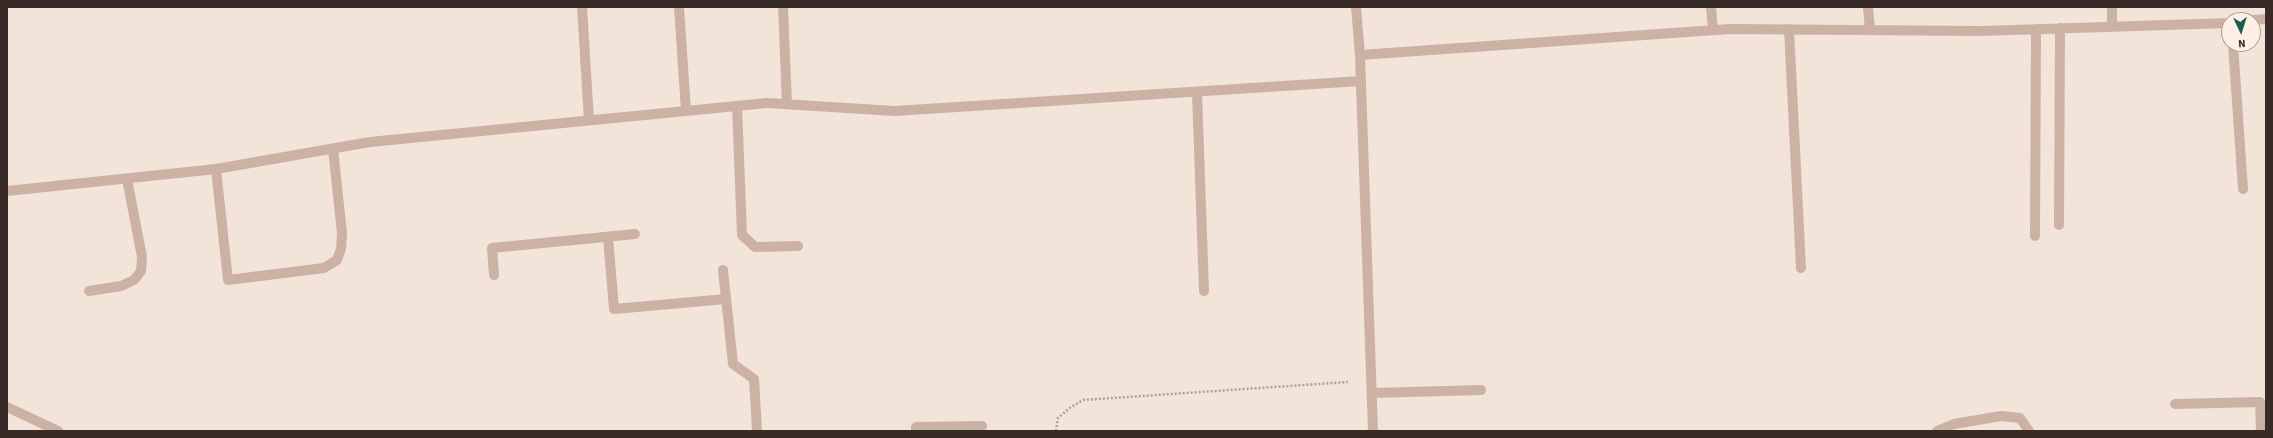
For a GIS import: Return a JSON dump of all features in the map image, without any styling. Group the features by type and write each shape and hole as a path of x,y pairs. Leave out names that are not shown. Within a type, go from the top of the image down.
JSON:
{"street":[{"path":"582,7 589,120"},
{"path":"679,7 686,111"},
{"path":"783,7 787,104"},
{"path":"1356,7 1360,55 1373,431"},
{"path":"1711,7 1713,30"},
{"path":"1868,7 1870,30"},
{"path":"2112,7 2112,26"},
{"path":"1360,55 1713,30 2036,29 2221,23"},
{"path":"2059,225 2060,28"},
{"path":"2036,29 2036,236"},
{"path":"1789,30 1801,268"},
{"path":"2233,52 2243,189"},
{"path":"7,191 216,169 370,142 767,103 895,111 1197,93 1360,81"},
{"path":"1197,93 1204,291"},
{"path":"737,106 742,235 755,247 798,246"},
{"path":"216,169 228,280 324,268 337,260 341,249 342,233 333,149"},
{"path":"89,291 121,286 134,280 141,271 142,257 127,179"},
{"path":"494,275 492,248 636,234"},
{"path":"608,237 614,309 726,299"},
{"path":"723,270 733,364 754,379 758,431"},
{"path":"1372,393 1481,390"},
{"path":"2175,404 2260,402 2261,431"},
{"path":"7,406 58,431"},
{"path":"1937,431 1954,424 2002,416 2020,418 2029,431"},
{"path":"916,431 916,427 982,426"}],"path":[{"path":"1056,431 1058,418 1071,407 1083,400 1371,380"}]}
